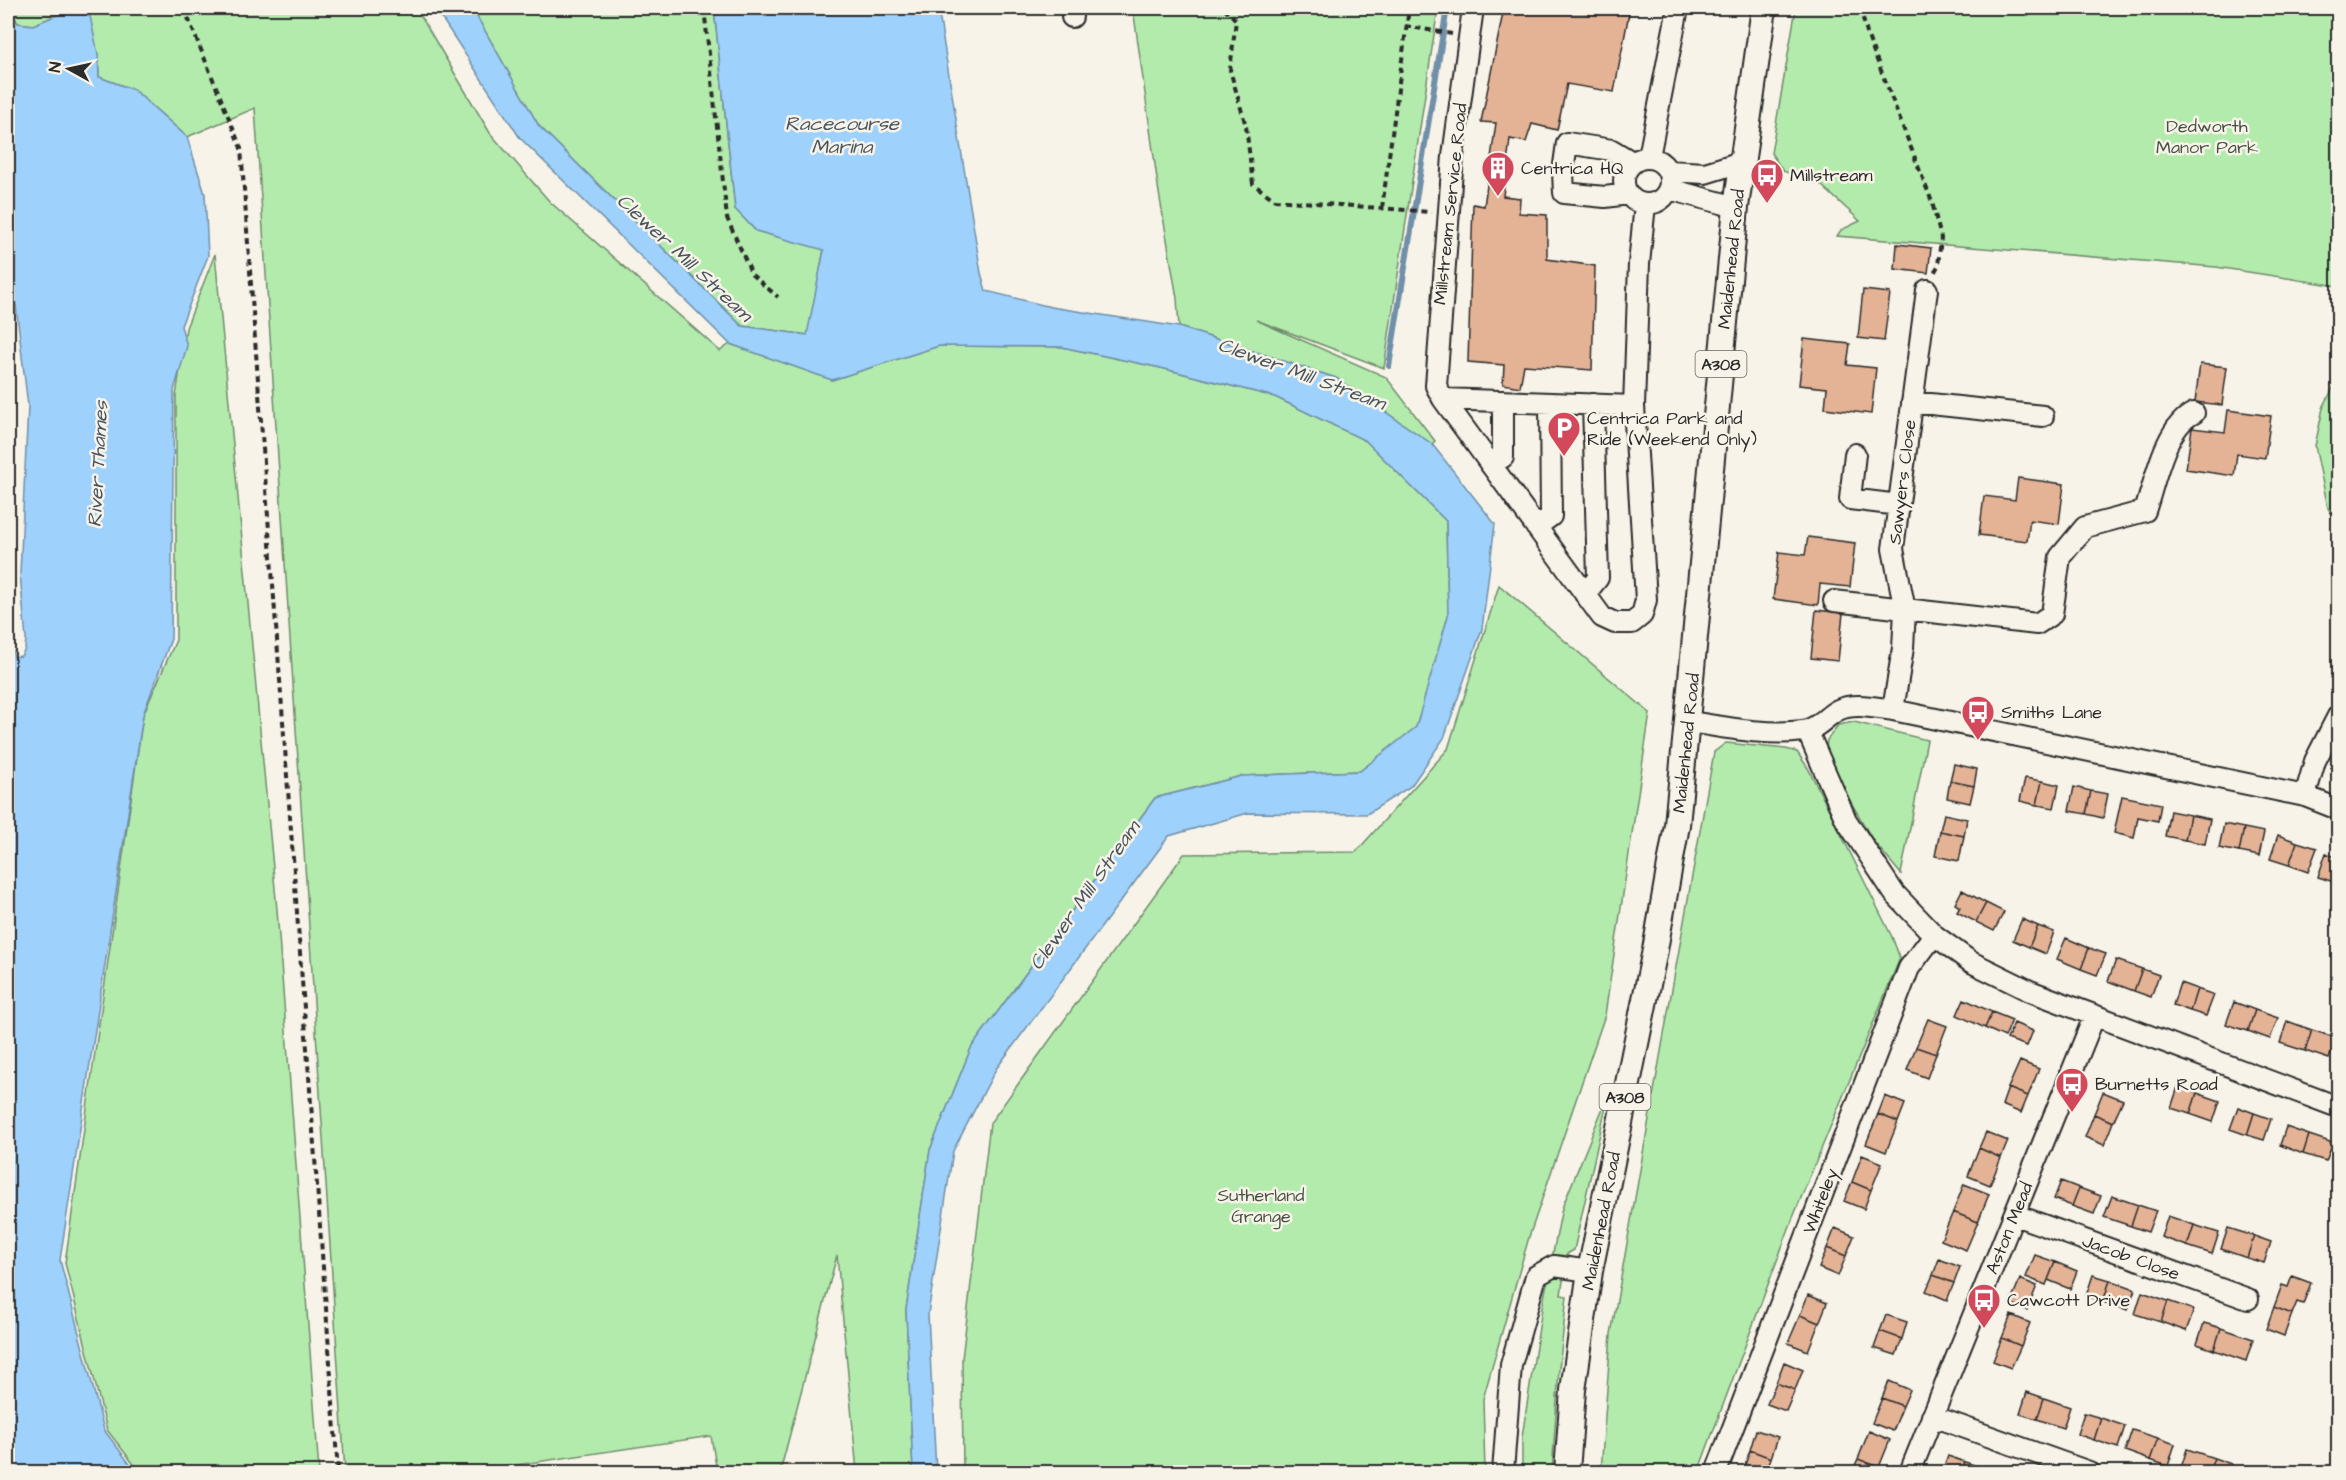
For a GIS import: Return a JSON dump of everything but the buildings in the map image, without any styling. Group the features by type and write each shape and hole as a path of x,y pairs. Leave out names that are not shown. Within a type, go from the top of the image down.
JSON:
{"main road":[{"name":"Maidenhead Road","path":"1567,1473 1573,1390 1590,1271 1673,848 1689,722 1736,207 1764,8"}],"street":[{"name":"Millstream Service Road","path":"1473,8 1452,156 1436,386 1443,399 1602,617 1615,623 1632,623 1642,615 1646,600 1634,406 1639,264 1645,204"},
{"path":"1628,194 1605,197 1564,193 1563,172 1567,143 1612,150 1641,160 1662,162 1669,180 1661,200 1645,204 1637,202 1628,194 1624,180 1625,173 1641,160 1678,8"},
{"path":"1669,180 1705,173 1741,162"},
{"path":"1669,180 1736,207"},
{"name":"Sawyers Close","path":"1893,710 1903,648 1905,610 1893,549 1927,290"},
{"path":"1443,399 1634,406"},
{"path":"1491,465 1503,457 1503,401"},
{"path":"1912,402 2043,416"},
{"path":"1536,526 1551,516 1550,403"},
{"path":"1585,594 1598,578 1593,404"},
{"path":"1834,601 2037,624 2052,614 2060,556 2085,527 2145,511 2169,437 2184,417 2194,413"},
{"path":"1855,454 1850,499 1899,506"},
{"path":"1689,722 1774,733 1807,730 1821,723 1839,709 1860,706 1893,710 2305,796 2338,809"},
{"path":"2305,796 2315,761 2338,716"},
{"path":"1807,730 1846,820 1894,893 1934,935 1971,962 2030,991 2094,1017 2338,1107"},
{"name":"Whiteley","path":"1716,1473 1909,968 1934,935"},
{"name":"Aston Mead","path":"1910,1473 2094,1017"},
{"name":"Jacob Close","path":"2015,1215 2248,1299"},
{"path":"1503,1473 1511,1365 1536,1276 1554,1266 1590,1271"},
{"path":"1932,1416 2089,1473"}],"path":[{"path":"184,8 241,148 338,1473"},
{"path":"704,8 727,218 752,275 778,297"},
{"path":"1224,8 1236,20 1230,70 1246,126 1253,184 1275,200 1419,211"},
{"path":"1382,208 1409,8"},
{"path":"1860,8 1868,37 1932,202 1941,238 1938,266 1927,290"},
{"path":"1405,26 1442,32"}],"green space":[{"path":"8,8 74,8 33,25 18,23"},
{"path":"74,8 416,8 490,133 550,202 720,351 730,344 832,380 939,346 1062,347 1161,368 1275,397 1366,441 1446,521 1448,616 1417,727 1360,771 1242,776 1155,798 971,1048 930,1150 906,1310 913,1472 857,1472 837,1255 780,1472 717,1472 711,1436 469,1472 345,1472 255,108 187,137 134,90 99,77 98,54"},
{"path":"472,8 714,8 735,209 756,231 824,249 808,335 742,326 539,126"},
{"path":"1133,8 1438,8 1384,368 1256,320 1386,377 1435,441 1432,444 1336,378 1179,327 1177,298 1159,193"},
{"name":"Dedworth Manor Park","path":"1796,8 2338,8 2338,286 2216,267 1837,236 1841,230 1860,221 1821,185 1783,171 1771,153"},
{"path":"215,254 277,910 319,1472 140,1472 107,1430 65,1263 143,715 176,640 176,396 186,328"},
{"path":"2338,378 2338,527 2328,508 2315,446 2323,408"},
{"name":"Sutherland Grange","path":"1499,585 1650,713 1605,1015 1529,1237 1483,1399 1485,1472 963,1472 962,1359 990,1123 1184,854 1356,852 1448,749"},
{"path":"1854,722 1927,740 1901,874 1874,842 1825,757 1827,740 1838,725"},
{"path":"1726,743 1797,752 1808,768 1892,937 1900,958 1794,1215 1698,1472 1601,1472 1611,1334 1714,752"},
{"path":"1609,1093 1574,1250 1567,1254 1561,1295 1567,1296 1552,1472 1522,1472 1522,1437 1542,1308 1562,1208"}],"water":[{"name":"River Thames","path":"74,8 90,16 98,54 99,77 134,90 187,137 205,194 208,256 181,326 187,346 174,390 171,639 143,715 60,1260 104,1430 136,1472 8,1472 8,629 14,657 21,656 25,649 26,639 20,574 28,406 16,306 8,286 8,10 18,23 33,25"},
{"path":"435,8 472,8 539,126 742,326 807,335 824,250 756,231 735,209 714,8 938,8 981,273 986,291 1051,307 1179,327 1336,378 1432,444 1495,524 1482,629 1444,738 1411,786 1367,814 1248,813 1169,836 996,1069 953,1151 928,1314 936,1472 913,1472 906,1310 930,1150 971,1048 1155,798 1242,776 1360,771 1416,727 1448,616 1446,521 1366,441 1275,397 1161,368 1062,347 939,346 832,380 730,344 520,138"}],"waterway":[{"path":"1389,366 1447,8"}],"place":[{"name":"Centrica HQ","path":"1498,197"},
{"name":"Millstream","path":"1767,204"},
{"name":"Centrica Park and Ride (Weekend Only)","path":"1564,457"},
{"name":"Smiths Lane","path":"1978,741"},
{"name":"Burnetts Road","path":"2072,1113"},
{"name":"Cawcott Drive","path":"1984,1329"}],"water label":[{"name":"Racecourse Marina","path":"842,134"},
{"name":"Clewer Mill Stream","path":"685,257"},
{"name":"Clewer Mill Stream","path":"1302,373"},
{"name":"Clewer Mill Stream","path":"1084,895"}]}
